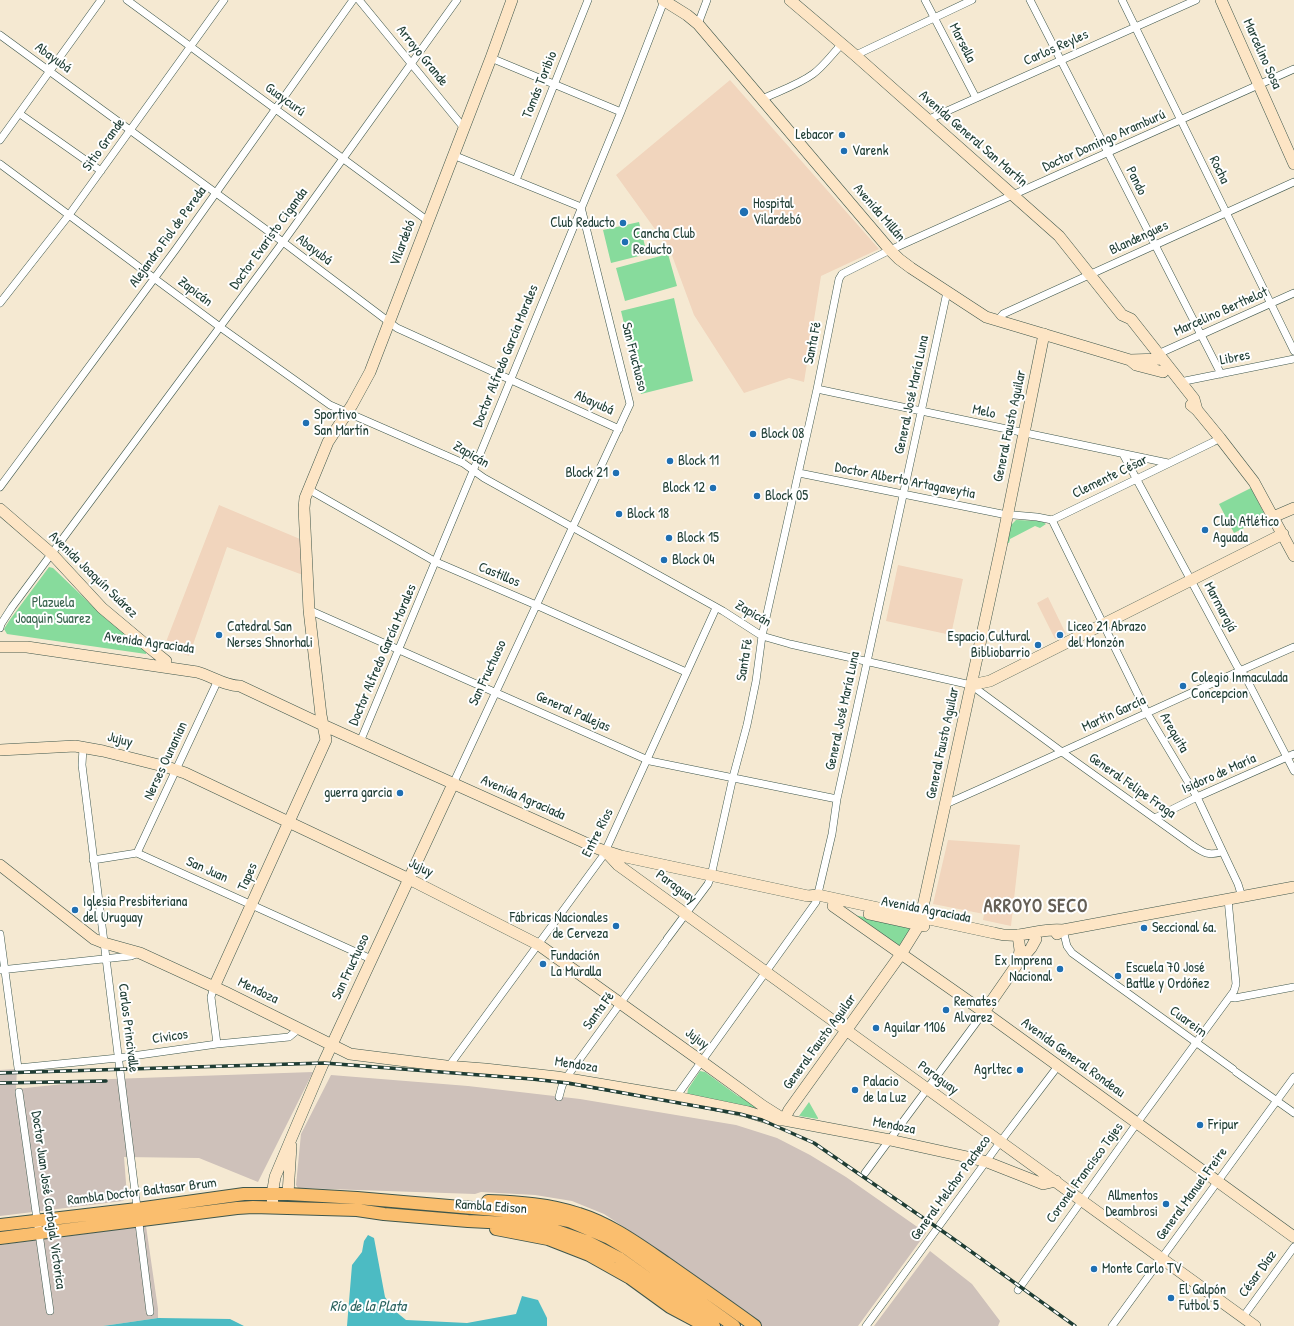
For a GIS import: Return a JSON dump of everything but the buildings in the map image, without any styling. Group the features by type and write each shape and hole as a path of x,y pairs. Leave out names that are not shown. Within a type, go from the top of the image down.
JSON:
{"main road":[{"name":"Rambla Doctor Baltasar Brum","path":"0,1238 39,1233 244,1194 288,1194"},
{"name":"Rambla Edison","path":"288,1194 357,1198 530,1213 569,1220 609,1238 626,1248 668,1287 714,1326"},
{"path":"442,1206 460,1200 507,1202 556,1207 600,1222 625,1235 755,1326"},
{"name":"Rambla Edison","path":"237,1208 273,1207 357,1210 384,1214 468,1221 528,1224 548,1228 577,1237 601,1248 734,1326"},
{"name":"Rambla Doctor Baltasar Brum","path":"0,1225 37,1221 237,1208"},
{"path":"468,1221 504,1231 548,1239 590,1255 630,1278 670,1307 707,1326"}],"street":[{"path":"0,140 101,0"},
{"name":"Guaycurú","path":"127,0 428,221"},
{"name":"Sitio Grande","path":"0,303 69,216 224,0"},
{"name":"Alejandro Fiol de Pereda","path":"0,487 216,193 353,0"},
{"name":"Arroyo Grande","path":"359,0 464,128"},
{"name":"Doctor Evaristo Ciganda","path":"0,628 12,607 344,159 457,0"},
{"name":"Vilardebó","path":"309,610 304,508 305,498 328,442 367,378 512,0"},
{"name":"Tomás Toribio","path":"516,180 588,0"},
{"name":"Avenida Millán","path":"664,0 698,24 890,250 911,268 981,314 997,321 1130,360 1158,358"},
{"name":"Doctor Alfredo García Morales","path":"360,742 436,562 621,112 664,0"},
{"path":"698,24 707,0"},
{"name":"Avenida General San Martín","path":"790,0 856,56 1059,236 1122,314 1124,322 1194,399 1197,410"},
{"name":"Marsella","path":"925,0 976,98"},
{"path":"856,56 972,0"},
{"name":"Pando","path":"1030,0 1154,246 1221,374"},
{"name":"Rocha","path":"1122,0 1294,351"},
{"name":"Carlos Reyles","path":"927,120 1196,0"},
{"name":"Marcelino Sosa","path":"1221,0 1294,164"},
{"name":"Abayubá","path":"0,35 283,242 397,328 619,429"},
{"path":"762,99 802,81 813,74 842,44"},
{"path":"491,58 621,112"},
{"name":"Doctor Domingo Aramburú","path":"839,279 842,274 890,250 1294,69"},
{"path":"20,114 101,171"},
{"path":"453,155 581,207"},
{"name":"Zapicán","path":"0,164 69,216 155,277 220,327 330,405 463,463 473,471 716,608 762,636 790,644 971,685"},
{"name":"Blandengues","path":"997,321 1003,314 1294,182"},
{"name":"San Fructuoso","path":"273,1207 272,1194 275,1177 332,1044 630,404 581,207"},
{"name":"Santa Fé","path":"560,1097 562,1086 566,1078 708,884 711,876 733,777 747,725 756,681 762,636 799,473 839,279"},
{"name":"General José María Luna","path":"676,1097 767,971 814,898 832,834 867,662 947,292"},
{"name":"Marcelino Berthelot","path":"1158,358 1200,335 1294,293"},
{"name":"General Fausto Aguilar","path":"784,1120 789,1110 901,954 920,921 946,804 1044,334"},
{"name":"Avenida General San Martín","path":"1158,358 1163,372 1187,403 1197,410 1254,482 1294,556"},
{"name":"Libres","path":"1180,382 1294,359"},
{"name":"Avenida Millán","path":"1130,360 1136,365 1163,372"},
{"name":"Melo","path":"817,389 1168,464"},
{"name":"Clemente César","path":"1052,520 1220,438"},
{"name":"Marmarajá","path":"1123,454 1237,666 1246,676 1290,756 1294,771"},
{"name":"Doctor Alberto Artagaveytia","path":"799,473 1007,515"},
{"name":"Castillos","path":"308,489 436,562 686,672"},
{"path":"1273,517 1294,508"},
{"name":"Avenida Joaquín Suárez","path":"0,509 52,554 102,608 166,660"},
{"path":"1007,515 1037,517 1052,520"},
{"name":"Arequita","path":"1052,520 1147,713 1197,798 1222,852"},
{"path":"971,685 990,681 1283,534"},
{"name":"Entre Ríos","path":"449,1066 606,852 716,608"},
{"name":"General Pallejas","path":"309,610 647,759 838,799"},
{"name":"Tapes","path":"217,1044 211,997 214,987 326,740 321,715 309,610"},
{"name":"Avenida Agraciada","path":"0,641 25,640 166,660 206,668 236,681 240,686"},
{"path":"0,641 0,647"},
{"name":"Avenida Agraciada","path":"0,647 27,647 197,672 232,686 240,686 360,742 606,852 920,921 999,941 1036,939 1052,936 1063,930"},
{"name":"Martín García","path":"946,804 1240,670 1294,647"},
{"name":"Nerses Ounanian","path":"137,853 218,680"},
{"path":"986,696 986,688 990,681"},
{"name":"General Felipe Fraga","path":"971,685 1202,852 1208,854 1222,852"},
{"name":"Jujuy","path":"0,750 75,746 103,750 176,770 289,822 409,879 539,945 702,1061 762,1106 780,1116 784,1120"},
{"name":"Carlos Princivalle","path":"84,748 82,765 93,860 150,1312"},
{"name":"Isidoro de María","path":"1154,818 1290,756"},
{"name":"Paraguay","path":"606,852 618,865 767,971 1255,1326"},
{"path":"1222,852 1238,884 1242,897"},
{"path":"93,860 137,853"},
{"name":"San Juan","path":"137,853 371,960"},
{"name":"Mendoza","path":"2,868 94,939 140,953 214,987 350,1054 566,1078 676,1097 748,1112 774,1120 784,1120 954,1153 986,1162 1043,1184 1056,1181"},
{"name":"Avenida Agraciada","path":"1019,939 1052,929 1063,930 1294,887"},
{"name":"Avenida Agraciada","path":"814,898 833,906 920,921"},
{"name":"Coronel Francisco Tajes","path":"1018,1290 1081,1200 1234,991 1236,984 1228,900"},
{"name":"Avenida General Rondeau","path":"833,906 984,1012 1294,1237"},
{"name":"Cuareim","path":"1063,930 1067,946 1072,953 1294,1113"},
{"path":"0,934 2,970 132,956 140,953"},
{"path":"1018,963 1019,939"},
{"path":"865,1173 1036,939"},
{"name":"Cívicos","path":"2,970 18,1068 118,1058 217,1044 289,1037 295,1032 297,1027"},
{"path":"1230,997 1236,998 1292,989"},
{"name":"General Melchor Pacheco","path":"866,1326 1058,1066"},
{"name":"General Manuel Freire","path":"1112,1326 1294,1077"},
{"name":"Doctor Juan José Carbajal Victorica","path":"20,1092 50,1311"},
{"name":"San Fructuoso","path":"288,1194 291,1139"},
{"name":"César Díaz","path":"1243,1317 1294,1247"}],"shaded area":[{"name":"Hospital Vilardebó","path":"730,80 879,249 821,276 804,382 789,378 744,393 694,315 670,250 616,175"},
{"path":"219,505 300,539 303,575 227,547 189,656 164,647"},
{"path":"898,565 963,579 951,635 886,621"},
{"path":"1048,597 1066,634 1055,639 1037,603"},
{"path":"948,840 1020,845 1011,926 983,920 984,914 933,904"},
{"path":"17,1069 16,1089 111,1079 313,1072 258,1182 199,1158 124,1157 127,1196 123,1201 0,1216 0,1070"},
{"path":"331,1075 468,1086 580,1099 736,1125 777,1138 810,1155 846,1177 926,1233 858,1326 760,1326 639,1237 604,1214 572,1201 535,1195 481,1192 475,1194 298,1188 296,1185 301,1134"},
{"path":"146,1226 158,1318 103,1326 0,1326 0,1245"},
{"path":"930,1251 972,1284 1000,1321 998,1326 874,1326"}],"green space":[{"name":"Cancha Club Reducto","path":"639,222 647,254 611,263 603,230"},
{"path":"668,254 677,286 625,301 616,268"},
{"path":"674,298 693,381 641,394 621,311"},
{"name":"Club Atlético Aguada","path":"1251,488 1266,517 1234,533 1219,504"},
{"path":"1016,520 1042,521 1046,524 1040,528 1035,526 1010,539 1009,543 1007,543 1010,526"},
{"name":"Plazuela Joaquin Suarez","path":"49,567 53,568 106,619 147,651 146,654 7,634 4,629 9,621"},
{"path":"854,915 908,926 910,930 901,947"},
{"path":"700,1071 705,1072 738,1096 746,1099 761,1109 759,1111 687,1095 688,1089"},
{"path":"809,1102 818,1118 818,1119 799,1116"}],"water":[{"name":"Río de la Plata","path":"368,1235 374,1238 385,1297 395,1311 406,1320 467,1323 516,1314 522,1296 538,1300 547,1318 547,1326 347,1326 352,1265 362,1252 364,1241"},
{"path":"158,1318 230,1319 244,1326 103,1326"}],"railway":[{"path":"0,1073 324,1063 568,1083 740,1114 762,1120 814,1143 948,1235 1075,1326"},
{"path":"0,1083 106,1081"}],"place":[{"name":"Lebacor","path":"842,135"},
{"name":"Varenk","path":"844,151"},
{"name":"Hospital Vilardebó","path":"744,212"},
{"name":"Club Reducto","path":"623,223"},
{"name":"Cancha Club Reducto","path":"625,242"},
{"name":"Sportivo San Martín","path":"306,423"},
{"name":"Block 08","path":"753,434"},
{"name":"Block 11","path":"670,461"},
{"name":"Block 21","path":"616,473"},
{"name":"Block 12","path":"713,488"},
{"name":"Block 05","path":"757,496"},
{"name":"Block 18","path":"619,514"},
{"name":"Club Atlético Aguada","path":"1205,530"},
{"name":"Block 15","path":"669,538"},
{"name":"Block 04","path":"664,560"},
{"name":"Catedral San Nerses Shnorhali","path":"219,635"},
{"name":"Liceo 21 Abrazo del Monzón","path":"1060,635"},
{"name":"Espacio Cultural Bibliobarrio","path":"1038,645"},
{"name":"Colegio Inmaculada Concepcion","path":"1183,686"},
{"name":"guerra garcia","path":"400,793"},
{"name":"Iglesia Presbiteriana del Uruguay","path":"75,910"},
{"name":"Fábricas Nacionales de Cerveza","path":"616,926"},
{"name":"Seccional 6a.","path":"1144,928"},
{"name":"Fundación La Muralla","path":"543,964"},
{"name":"Ex Imprena Nacional","path":"1060,969"},
{"name":"Escuela 70 José Batlle y Ordóñez","path":"1118,976"},
{"name":"Remates Alvarez","path":"946,1010"},
{"name":"Aguilar 1106","path":"876,1028"},
{"name":"Agrltec","path":"1020,1070"},
{"name":"Palacio de la Luz","path":"855,1090"},
{"name":"Fripur","path":"1200,1125"},
{"name":"Allmentos Deambrosi","path":"1166,1204"},
{"name":"Monte Carlo TV","path":"1094,1269"},
{"name":"El Galpón Futbol 5","path":"1171,1298"}],"district":[{"name":"ARROYO SECO","path":"1036,907"}]}
